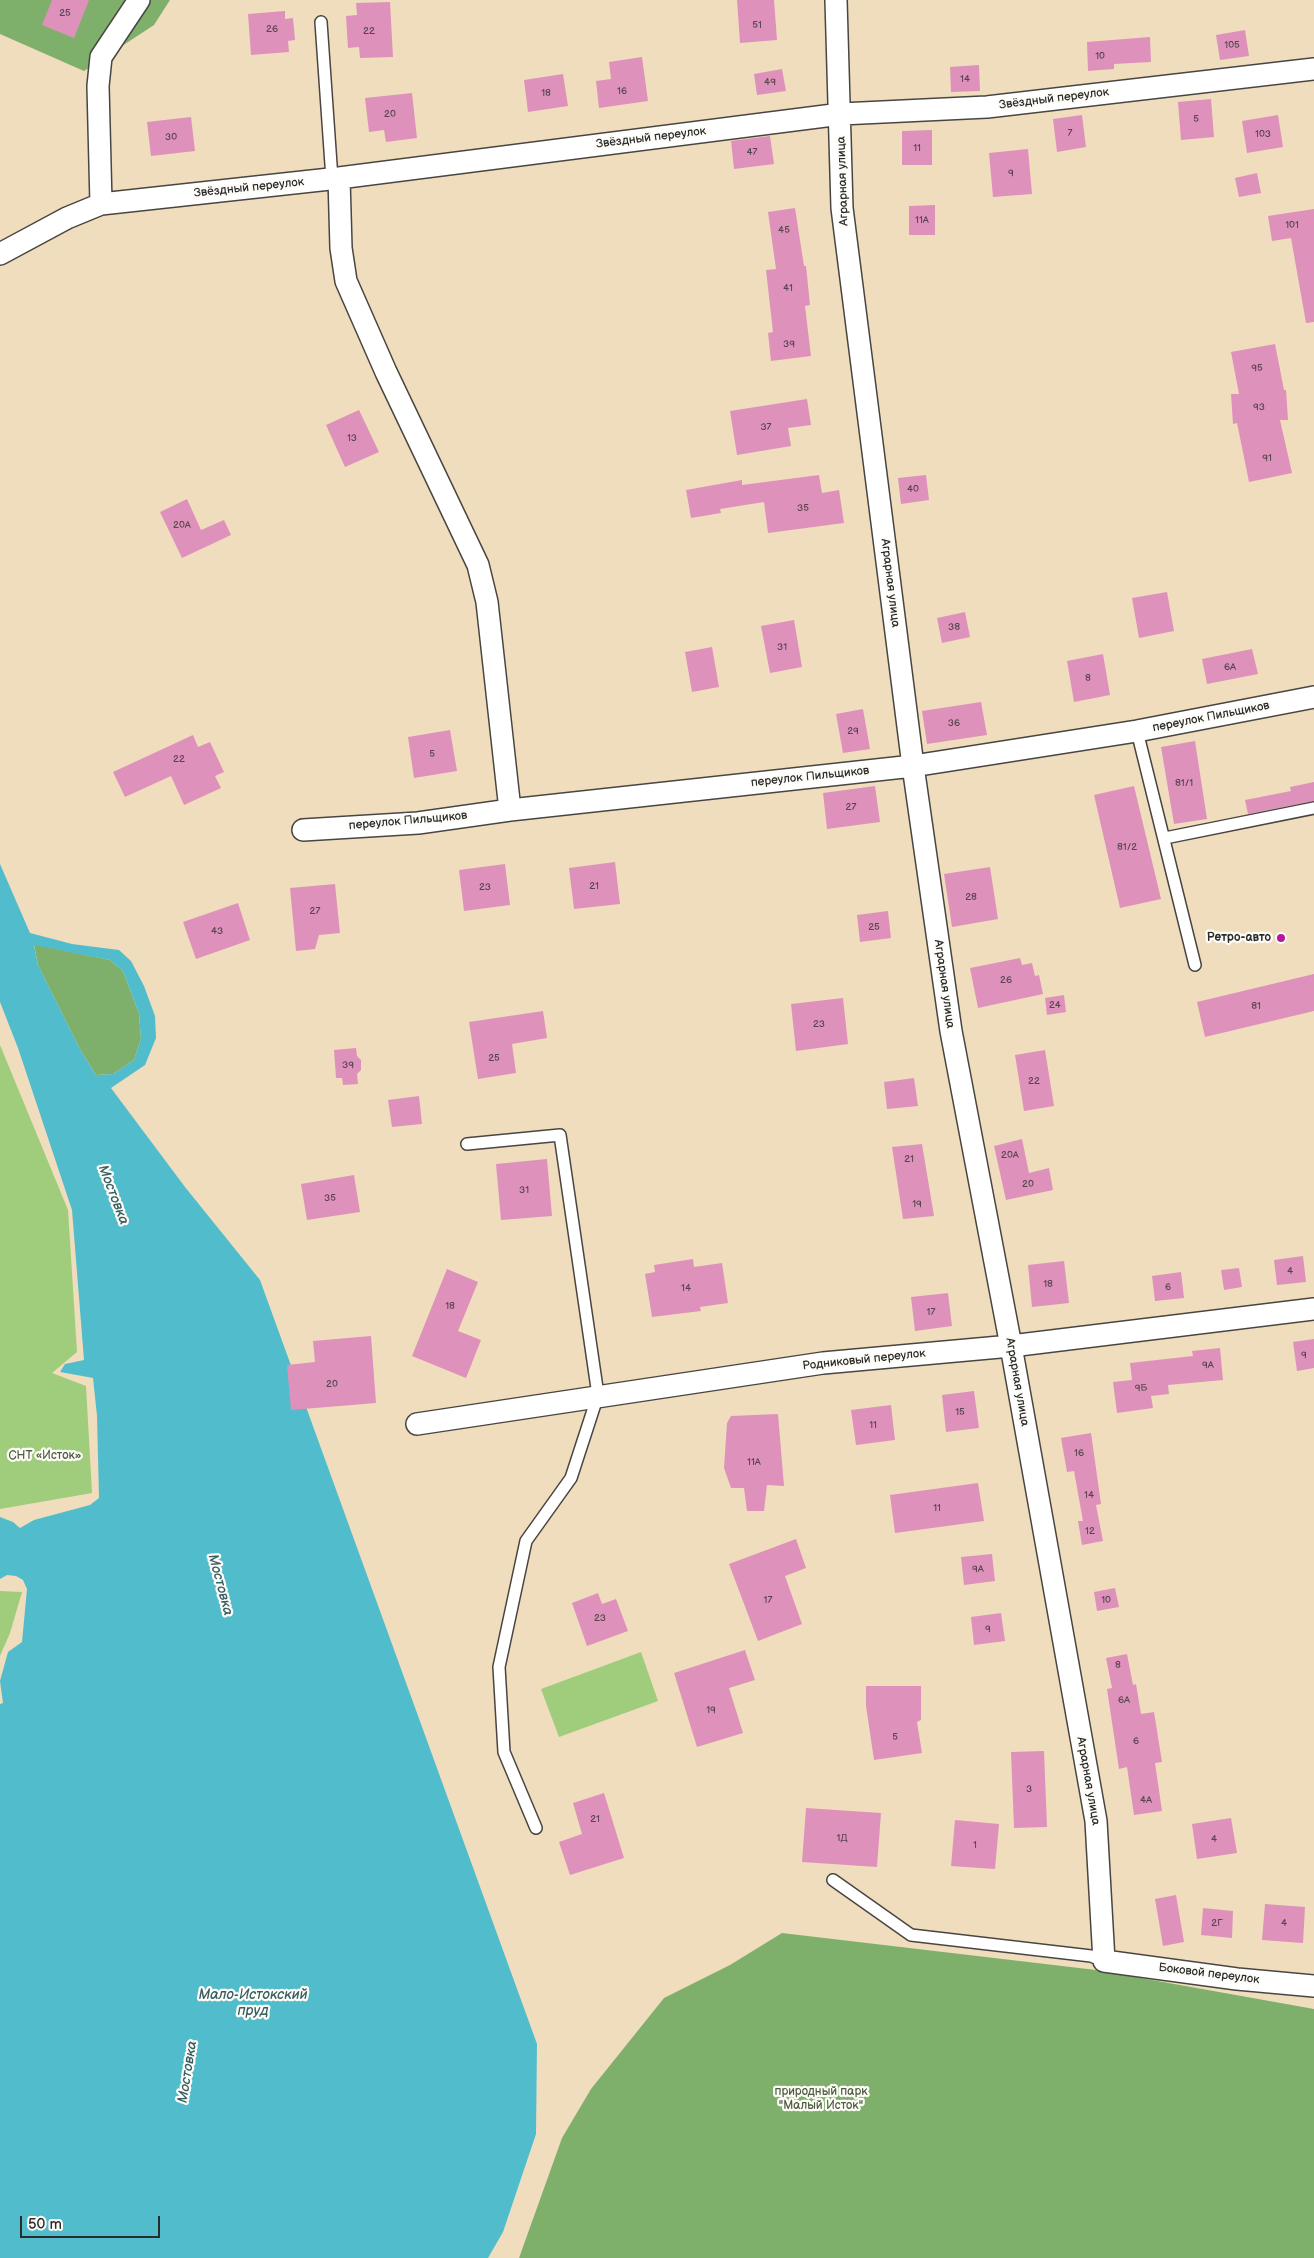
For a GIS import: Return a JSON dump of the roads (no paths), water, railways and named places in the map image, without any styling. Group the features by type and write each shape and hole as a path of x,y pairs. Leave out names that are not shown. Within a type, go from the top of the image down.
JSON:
{"street":[{"path":"101,204 98,86 101,57 139,0"},
{"name":"Аграрная улица","path":"836,0 841,114 842,208 913,766 950,1031 1011,1346 1096,1821 1104,1961"},
{"name":"Звёздный переулок","path":"0,254 67,218 101,204 335,179 841,114 987,107 1314,69"},
{"path":"335,179 346,281 386,372 478,565 487,602 510,810"},
{"name":"переулок Пильщиков","path":"303,830 418,823 510,810 913,766 1137,731 1314,697"},
{"name":"Родниковый переулок","path":"416,1424 598,1395 823,1363 1011,1346 1314,1309"},
{"name":"Боковой переулок","path":"1104,1961 1237,1979 1314,1986"}],"lane":[{"path":"321,22 335,179"},
{"path":"1137,731 1195,965"},
{"path":"1165,838 1314,808"},
{"path":"468,1144 560,1135 598,1395 571,1478 526,1541 499,1667 504,1752 536,1828"},
{"path":"833,1880 912,1935 1091,1956 1104,1961"}],"water":[{"name":"Мало-Истокский пруд","path":"0,864 30,933 72,944 119,950 131,961 144,986 155,1016 156,1038 145,1065 111,1088 185,1187 260,1280 537,2044 536,2134 503,2232 488,2258 0,2258 0,1704 3,1703 0,1681 8,1652 22,1642 27,1589 23,1580 16,1576 7,1575 0,1579 0,1517 13,1522 20,1528 34,1520 90,1505 99,1498 97,1416 93,1378 60,1372 65,1364 84,1360 72,1210 18,1048 0,1002","holes":["34,945 110,960 123,971 139,1014 141,1039 134,1060 113,1074 96,1075 81,1051 38,965"]}],"place":[{"name":"Ретро-авто","path":"1281,938"}],"water label":[{"name":"Мостовка","path":"113,1195"},
{"name":"Мостовка","path":"220,1585"},
{"name":"Мостовка","path":"188,2072"}],"park label":[{"name":"СНТ «Исток»","path":"45,1456"},
{"name":"природный парк \"Малый Исток\"","path":"821,2099"}]}
